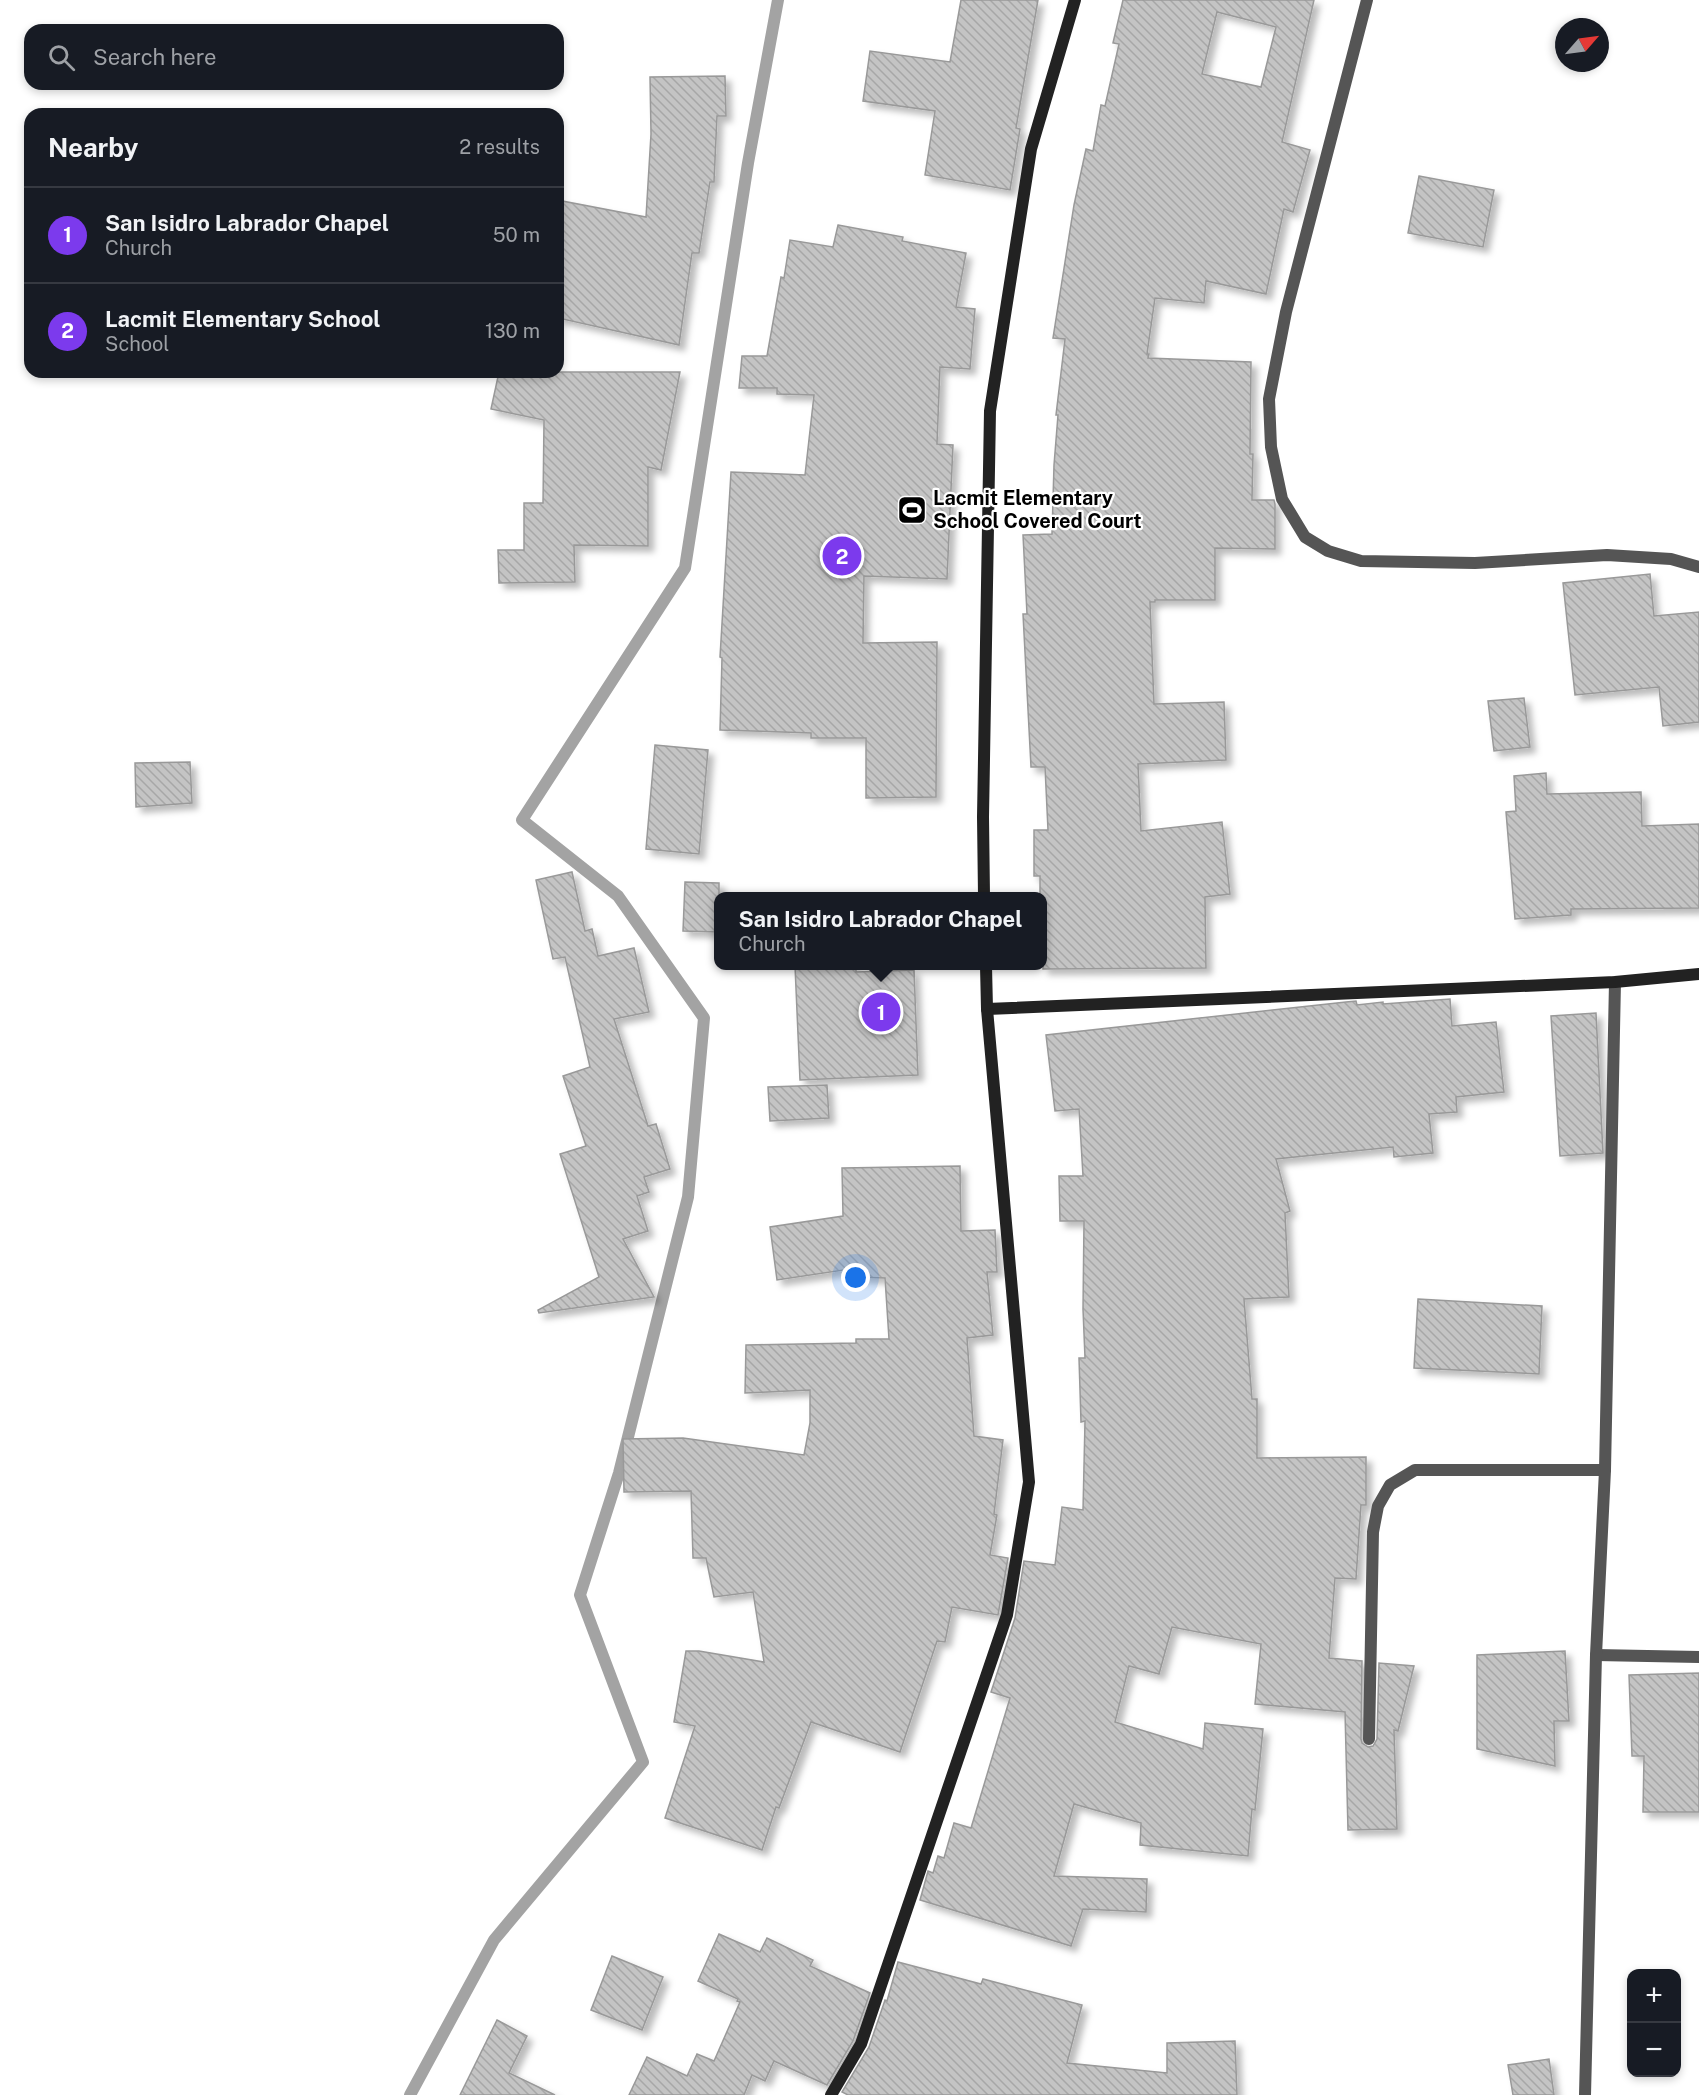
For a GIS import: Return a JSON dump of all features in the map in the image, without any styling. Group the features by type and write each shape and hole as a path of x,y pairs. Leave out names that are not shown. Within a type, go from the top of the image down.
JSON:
{"street":[{"path":"984,892 982,817 990,411 1031,149 1075,0"},
{"path":"1367,0 1286,312 1269,399 1271,447 1282,499 1305,537 1328,551 1361,561 1475,562 1607,555 1671,559 1699,567"},
{"path":"831,2095 861,2044 1007,1615 1029,1482 987,1009 986,970"},
{"path":"987,1009 1615,982 1699,974"},
{"path":"1585,2095 1596,1655 1605,1470 1615,982"},
{"path":"1369,1739 1373,1532 1378,1506 1390,1485 1415,1470 1605,1470"},
{"path":"1596,1655 1699,1657"}],"building":[{"path":"961,0 1038,0 1016,128 1020,129 1010,190 925,175 935,111 863,101 870,51 950,62"},
{"path":"1123,0 1314,0 1282,142 1310,150 1293,212 1284,209 1266,294 1206,281 1204,303 1155,298 1147,354 1149,354 1148,358 1251,362 1252,500 1274,500 1275,504 1275,549 1215,548 1215,600 1155,600 1155,602 1150,602 1154,704 1224,702 1226,760 1138,764 1141,831 1222,822 1230,894 1205,897 1206,968 1047,969 1047,892 1040,892 1040,876 1034,876 1034,830 1048,830 1045,767 1031,767 1023,614 1027,614 1023,535 1052,534 1058,415 1056,415 1065,339 1053,338 1074,205 1086,149 1093,151 1101,105 1105,106 1119,44 1113,43","holes":["1217,12 1276,27 1261,87 1202,74"]},
{"path":"725,76 726,116 717,116 714,182 710,182 699,253 692,253 679,345 564,319 564,201 646,217 651,134 650,77"},
{"path":"1419,176 1494,190 1483,247 1408,233"},
{"path":"838,225 903,237 902,241 966,253 956,307 975,309 970,369 940,367 937,444 953,445 947,579 864,576 863,643 937,642 936,797 866,798 866,738 811,738 811,733 720,730 722,658 720,657 731,472 805,475 814,395 777,394 777,388 739,388 742,356 767,356 790,240 833,247"},
{"path":"564,372 680,372 661,470 648,467 648,546 574,545 575,582 499,583 498,550 524,550 524,503 543,503 544,420 491,409 498,378 564,378"},
{"path":"1650,574 1654,616 1699,612 1699,722 1663,726 1659,687 1575,695 1563,583"},
{"path":"1524,698 1530,747 1494,751 1488,701"},
{"path":"655,745 708,750 699,854 646,849"},
{"path":"190,762 192,803 136,807 135,763"},
{"path":"1546,773 1547,794 1641,792 1642,826 1699,824 1699,908 1571,909 1571,915 1515,919 1506,812 1516,811 1514,776"},
{"path":"572,872 585,931 592,929 598,956 634,948 649,1012 614,1019 648,1126 656,1124 670,1169 644,1177 649,1192 637,1196 648,1231 623,1239 654,1297 539,1313 538,1310 599,1277 560,1154 586,1146 563,1076 590,1067 565,957 553,959 536,880"},
{"path":"685,882 719,883 719,892 714,892 714,932 683,931"},
{"path":"795,970 856,970 856,972 914,970 918,1075 800,1080"},
{"path":"1450,999 1452,1026 1496,1022 1504,1092 1456,1097 1457,1112 1429,1114 1433,1153 1394,1157 1393,1147 1276,1159 1290,1211 1285,1213 1289,1297 1244,1299 1252,1399 1257,1399 1257,1458 1366,1457 1366,1505 1361,1505 1356,1579 1335,1578 1329,1658 1362,1661 1361,1739 1362,1743 1368,1747 1373,1746 1377,1739 1379,1663 1414,1666 1398,1731 1394,1730 1397,1829 1348,1830 1345,1712 1255,1704 1261,1644 1172,1627 1159,1674 1129,1666 1115,1722 1203,1749 1205,1723 1263,1729 1248,1856 1140,1845 1141,1823 1074,1804 1054,1876 1147,1879 1146,1912 1083,1909 1071,1946 920,1900 928,1871 933,1873 938,1856 944,1858 954,1823 971,1828 1010,1698 991,1692 1015,1618 1024,1561 1055,1565 1062,1507 1083,1510 1085,1421 1081,1422 1079,1358 1085,1358 1084,1221 1060,1221 1059,1176 1083,1176 1079,1109 1055,1111 1046,1035 1356,1001 1357,1005"},
{"path":"1596,1013 1603,1153 1560,1156 1551,1016"},
{"path":"827,1085 829,1118 770,1121 768,1087"},
{"path":"960,1166 961,1231 995,1230 997,1272 987,1272 993,1335 967,1338 974,1436 1003,1440 994,1514 997,1515 990,1555 1008,1558 998,1615 952,1607 945,1642 937,1641 900,1752 811,1722 779,1808 776,1807 762,1850 665,1818 695,1726 674,1722 686,1651 699,1651 764,1662 753,1592 714,1597 706,1558 693,1558 691,1491 624,1492 623,1439 683,1438 804,1455 810,1423 810,1390 745,1393 746,1345 856,1343 856,1339 889,1339 885,1278 851,1277 850,1269 777,1280 770,1227 843,1216 842,1168"},
{"path":"1418,1299 1542,1306 1539,1374 1414,1368"},
{"path":"1565,1651 1569,1721 1554,1721 1555,1766 1477,1749 1477,1655"},
{"path":"1699,1673 1699,1812 1643,1812 1644,1756 1632,1756 1629,1675"},
{"path":"719,1934 760,1952 767,1938 813,1960 810,1966 870,1993 853,2041 827,2085 774,2061 765,2081 752,2075 744,2095 629,2095 647,2057 687,2076 697,2054 714,2061 740,2002 698,1981"},
{"path":"612,1956 663,1977 642,2030 591,2010"},
{"path":"898,1962 981,1984 983,1979 1082,2005 1067,2063 1167,2073 1167,2043 1235,2041 1237,2095 848,2095 842,2092 869,2047 885,2000 887,2001"},
{"path":"497,2020 527,2036 509,2073 555,2095 460,2095"},
{"path":"1549,2059 1554,2095 1513,2095 1508,2065"}],"waterway":[{"path":"410,2095 494,1940 643,1762 580,1595 619,1473 688,1197 704,1018 618,896 522,820 685,568 748,163 778,0"}],"place":[{"name":"Lacmit Elementary School Covered Court","path":"912,510"},
{"name":"Lacmit Elementary School","path":"842,556"},
{"name":"San Isidro Labrador Chapel","path":"881,1012"}]}
